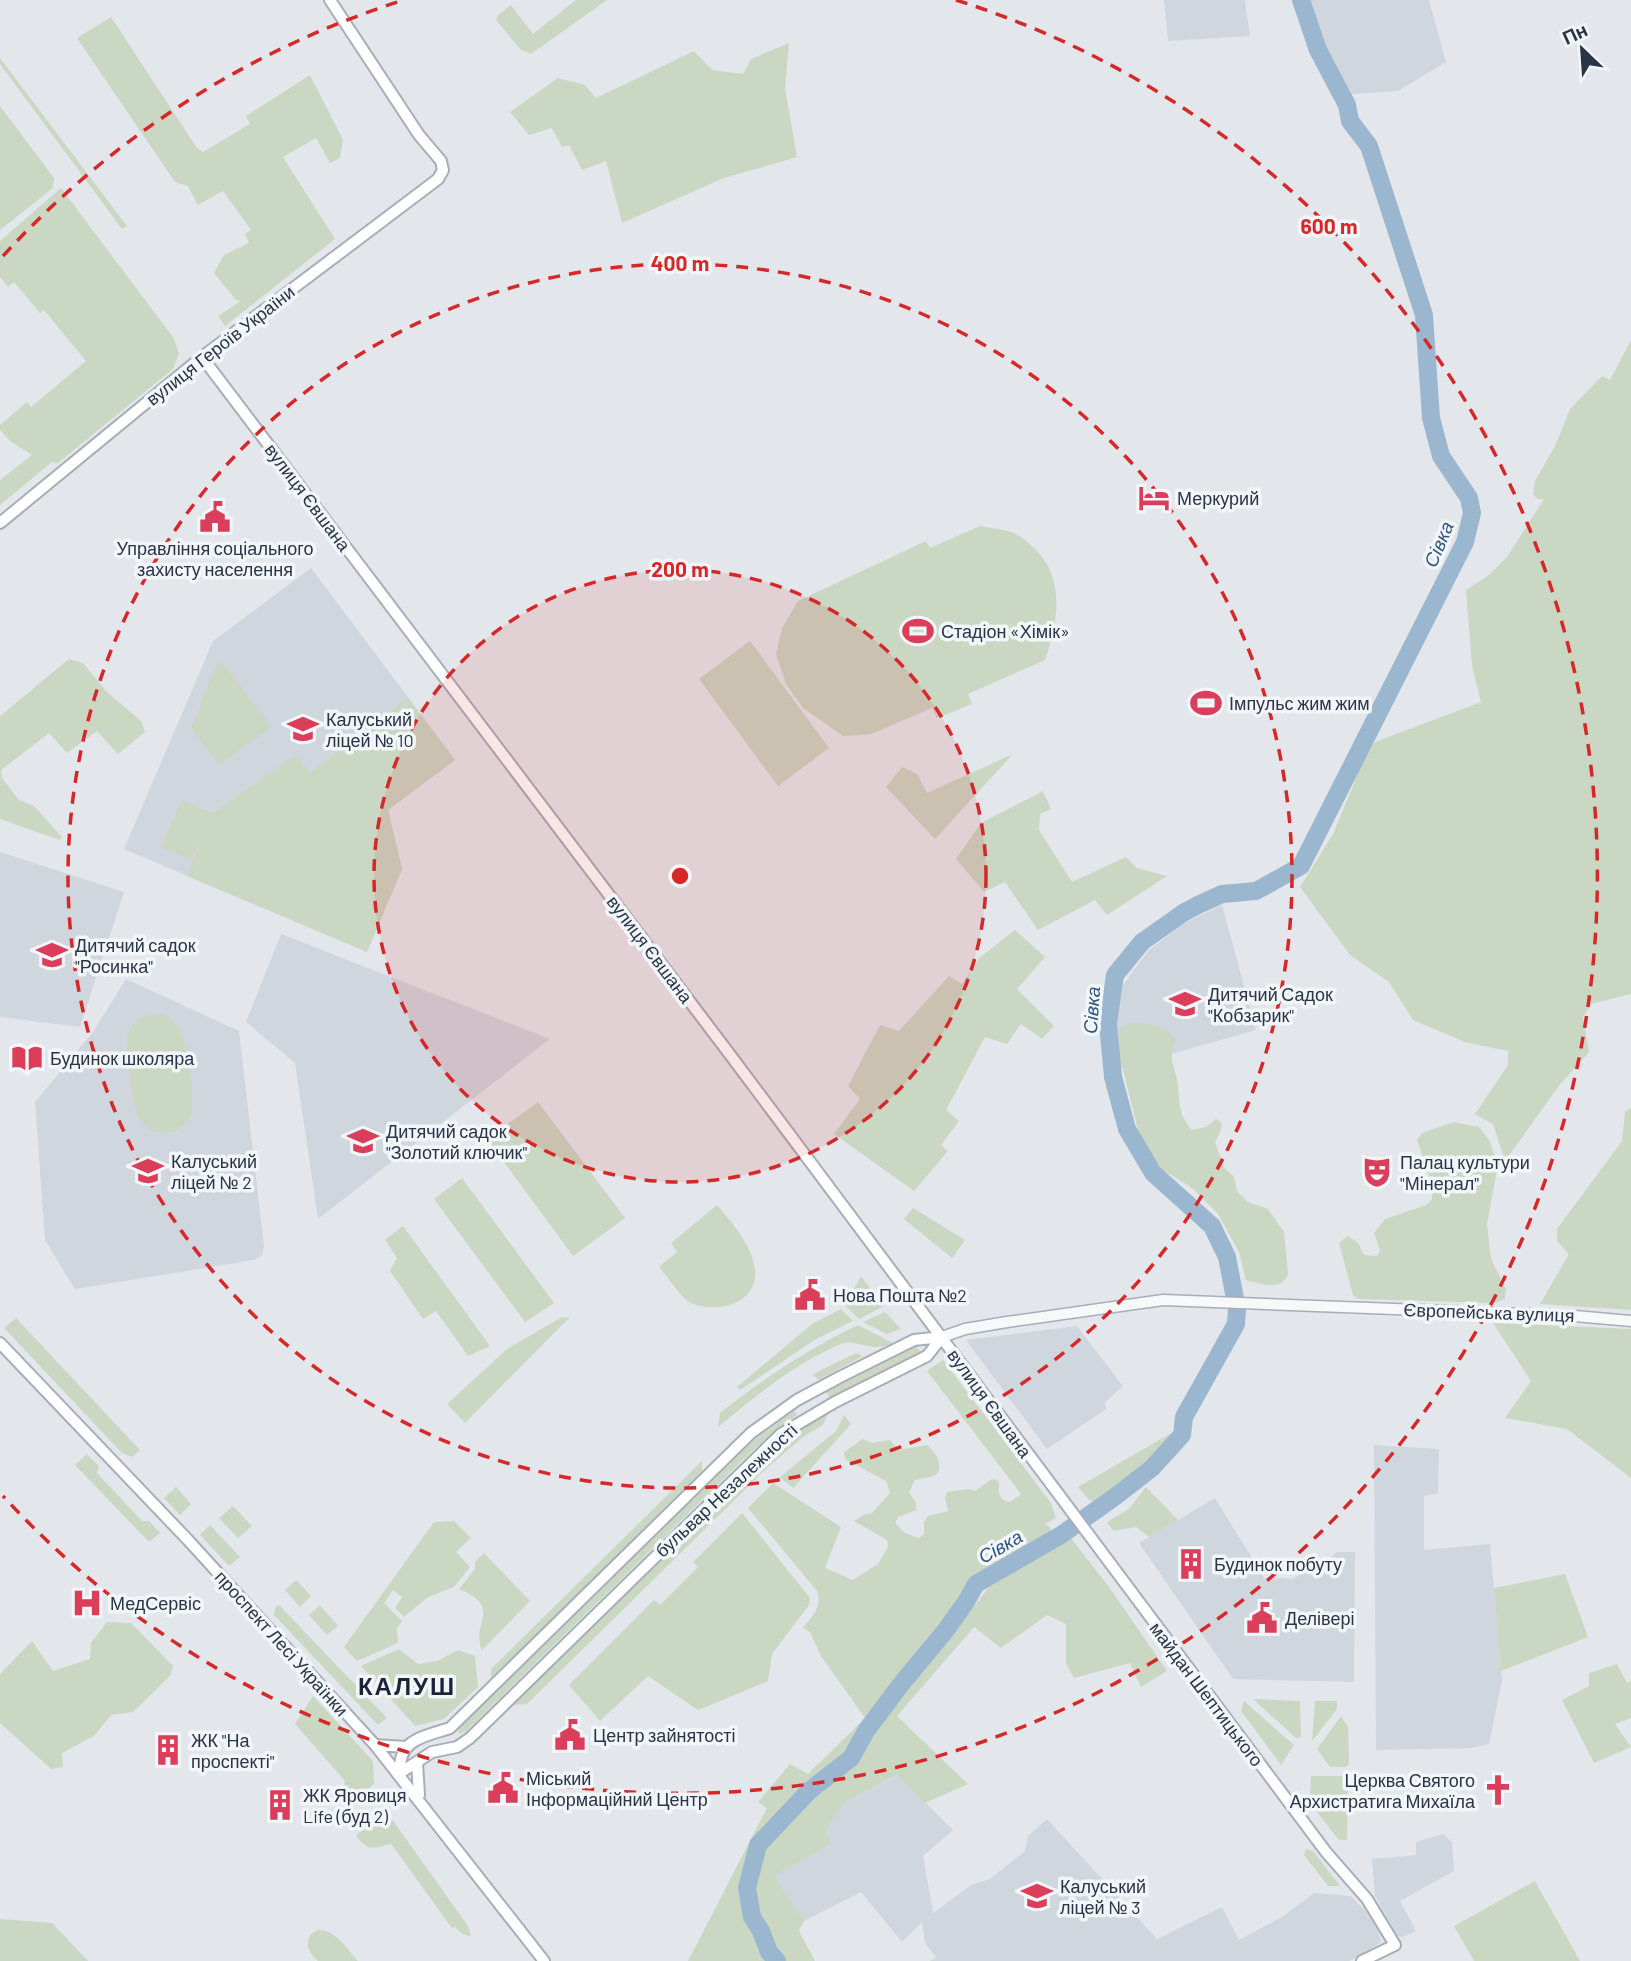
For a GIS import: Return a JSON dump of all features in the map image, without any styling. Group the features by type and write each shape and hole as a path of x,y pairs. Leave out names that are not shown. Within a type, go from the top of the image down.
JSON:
{"main road":[{"name":"вулиця Героїв України","path":"0,523 202,357 438,179 443,170 441,161 419,135 330,0"},
{"name":"вулиця Євшана","path":"202,357 942,1337 1094,1544"},
{"name":"бульвар Незалежності","path":"406,1747 418,1738 450,1728 751,1433 769,1419 797,1400 914,1340 942,1337"},
{"name":"бульвар Незалежності","path":"400,1773 435,1751 457,1747 470,1738 782,1434 835,1402 927,1356 942,1337"},
{"name":"проспект Лесі Українки","path":"0,1343 188,1540 376,1745 544,1961"},
{"name":"майдан Шептицького","path":"1094,1544 1326,1852 1367,1899 1395,1945 1362,1961"},
{"path":"376,1745 406,1747 399,1761 400,1773"},
{"path":"417,1762 419,1798"}],"street":[{"name":"Європейська вулиця","path":"942,1337 976,1328 1163,1300 1574,1315 1631,1321"}],"shaded area":[{"path":"1164,0 1245,0 1250,36 1168,41"},
{"path":"1307,0 1429,0 1446,62 1398,91 1352,94 1325,47"},
{"name":"Калуський ліцей № 10","path":"311,568 455,760 388,810 402,869 367,952 124,849 213,641"},
{"name":"Дитячий садок \"Росинка\"","path":"0,852 124,892 80,1027 0,1017"},
{"name":"Дитячий Садок \"Кобзарик\"","path":"1222,905 1256,1030 1118,1069 1117,1024 1123,985 1148,951 1183,924"},
{"name":"Дитячий садок \"Золотий ключик\"","path":"281,934 550,1039 318,1219 295,1063 246,1022"},
{"name":"Калуський ліцей № 2","path":"126,979 239,1031 264,1247 262,1255 254,1260 75,1289 45,1240 35,1102 93,1032"},
{"path":"1077,1326 1123,1386 1105,1402 1106,1409 1047,1449 966,1340"},
{"path":"1374,1445 1439,1449 1438,1493 1424,1496 1424,1550 1490,1544 1502,1680 1489,1744 1472,1748 1376,1750"},
{"path":"1215,1498 1266,1581 1292,1579 1322,1564 1337,1552 1355,1552 1354,1682 1233,1679 1139,1543"},
{"path":"898,1775 953,1830 923,1856 932,1914 971,1885 990,1879 1025,1851 1028,1836 1047,1819 1157,1939 1222,1907 1239,1940 1282,1917 1314,1893 1351,1896 1365,1911 1381,1940 1379,1944 1349,1961 930,1961 936,1957 925,1943 922,1922 902,1942 861,1892 804,1921 773,1876 829,1844 824,1830 846,1802"},
{"path":"1443,1834 1452,1842 1454,1871 1400,1901 1416,1931 1398,1936 1375,1896 1372,1859 1416,1855 1416,1842"}],"green space":[{"path":"576,0 607,0 531,54 521,50 496,20 498,15 511,5 533,34"},
{"path":"111,17 197,148 203,152 250,124 246,116 310,75 343,140 340,158 330,163 316,138 283,157 335,239 225,326 218,316 241,301 236,300 214,273 224,255 249,243 245,234 251,230 223,191 198,205 188,186 175,182 77,38"},
{"path":"789,43 785,88 797,157 724,178 622,223 606,161 582,170 569,145 562,147 552,128 529,135 510,112 558,78 585,85 596,98 694,51 712,70 743,74 751,59"},
{"path":"0,58 127,226 122,229 0,64"},
{"path":"0,106 54,178 53,188 0,230"},
{"path":"61,188 173,337 179,353 173,369 58,463 52,462 0,505 0,480 32,455 10,441 0,430 0,425 27,402 31,407 86,361 44,310 40,313 14,282 8,287 0,277 0,241"},
{"path":"1631,340 1631,994 1591,1004 1583,1017 1589,1052 1558,1087 1505,1161 1493,1124 1475,1114 1508,1065 1508,1051 1465,1042 1413,1020 1389,982 1350,955 1300,887 1333,834 1354,784 1361,756 1375,742 1481,702 1472,666 1466,590 1489,575 1507,557 1544,499 1538,499 1533,494 1535,481 1555,446 1570,409 1602,376 1610,380"},
{"name":"Стадіон «Хімік»","path":"980,526 1011,532 1022,538 1044,560 1051,573 1055,587 1056,617 1045,660 968,694 972,704 937,718 932,708 871,734 843,736 803,708 786,684 776,654 782,628 798,601 926,541 930,548"},
{"path":"750,641 829,748 778,786 699,679"},
{"path":"69,659 83,663 107,692 141,721 145,732 118,754 97,731 67,753 49,733 1,770 2,778 19,800 34,806 62,837 60,840 0,819 0,716"},
{"path":"221,663 270,725 268,730 219,765 191,729 216,665"},
{"path":"408,698 455,760 388,810 402,869 367,952 187,876 202,838 191,860 161,847 182,801 213,813 296,755 310,773"},
{"path":"1013,754 935,839 886,787 902,767 917,774 927,793"},
{"path":"1043,791 1051,809 1040,814 1039,830 1072,882 1126,857 1137,868 1167,876 1107,915 1095,900 1038,930 1005,882 984,892 956,859 981,823"},
{"path":"1015,930 1045,957 1017,989 1054,1026 1042,1039 1021,1024 1007,1044 985,1037 946,1110 959,1121 941,1145 948,1151 914,1191 834,1134 860,1099 848,1086 880,1025 899,1031 949,976 962,984 979,958"},
{"path":"151,1014 162,1015 177,1024 186,1050 193,1108 184,1124 170,1132 154,1132 140,1120 132,1091 127,1051 128,1034 137,1021"},
{"path":"1132,1023 1162,1028 1176,1039 1172,1060 1182,1115 1192,1130 1206,1127 1216,1119 1222,1123 1215,1142 1224,1167 1234,1177 1237,1191 1248,1202 1268,1209 1284,1232 1288,1273 1282,1283 1270,1285 1246,1280 1239,1252 1218,1214 1192,1188 1163,1170 1153,1159 1139,1134 1119,1053 1119,1031 1123,1026"},
{"path":"538,1102 625,1218 573,1256 487,1139"},
{"path":"1631,1108 1631,1310 1540,1304 1569,1254 1557,1241 1557,1229 1622,1141 1625,1112"},
{"path":"1454,1122 1479,1127 1489,1140 1498,1165 1487,1224 1491,1259 1506,1289 1505,1299 1495,1303 1358,1299 1353,1295 1339,1243 1348,1236 1358,1243 1364,1255 1377,1256 1380,1251 1374,1233 1385,1219 1426,1205 1432,1199 1431,1181 1417,1140 1422,1133"},
{"path":"462,1178 554,1303 525,1322 434,1199"},
{"path":"717,1205 744,1240 754,1264 755,1277 752,1288 736,1302 726,1306 702,1306 687,1301 659,1267 677,1252 671,1243"},
{"path":"913,1208 965,1240 952,1258 904,1219"},
{"path":"403,1226 490,1346 468,1356 436,1311 423,1319 390,1271 397,1258 385,1240"},
{"path":"861,1276 884,1306 859,1319 845,1305"},
{"path":"841,1309 853,1321 816,1339 740,1390 737,1387 812,1324"},
{"path":"885,1312 901,1329 887,1334 863,1322"},
{"path":"570,1317 465,1423 447,1404 507,1349 560,1318"},
{"path":"16,1318 140,1450 132,1457 122,1453 4,1328"},
{"path":"1493,1323 1631,1329 1631,1478 1567,1429 1505,1418 1531,1381"},
{"path":"858,1325 893,1343 870,1347 847,1343 824,1352 776,1381 718,1427 720,1413 753,1388 804,1354"},
{"path":"916,1346 921,1352 830,1398 826,1392"},
{"path":"856,1353 863,1356 818,1380 813,1374"},
{"path":"943,1360 1051,1503 1056,1518 1045,1524 1051,1528 1047,1539 969,1579 951,1613 866,1718 886,1717 903,1692 950,1639 988,1588 1070,1537 1107,1584 1167,1671 1141,1687 1130,1663 1074,1678 1066,1663 1066,1624 1047,1615 1001,1648 974,1627 897,1716 968,1784 925,1803 897,1775 846,1802 825,1830 830,1844 774,1876 804,1921 799,1931 815,1961 688,1961 767,1808 758,1802 790,1764 808,1774 865,1718 821,1656 810,1632 803,1628 818,1607 817,1591 748,1508 773,1483 841,1527 825,1568 853,1580 878,1564 888,1547 887,1540 854,1521 872,1513 890,1493 886,1481 845,1459 844,1452 863,1439 872,1443 890,1440 898,1450 927,1445 936,1456 939,1465 937,1473 915,1480 909,1492 916,1503 916,1510 898,1517 895,1523 905,1533 918,1538 924,1535 924,1522 928,1516 948,1511 945,1498 947,1492 968,1489 975,1491 992,1479 999,1481 999,1494 1003,1500 1010,1502 1021,1494 927,1371"},
{"path":"794,1411 797,1415 753,1450 466,1731 459,1734 460,1727 753,1441"},
{"path":"828,1413 823,1425 803,1437 767,1468 527,1704 512,1705 775,1449"},
{"path":"844,1415 851,1424 793,1488 780,1477 836,1431"},
{"path":"1175,1431 1169,1443 1152,1463 1098,1503 1089,1500 1078,1487"},
{"path":"87,1454 99,1466 97,1473 142,1521 149,1521 160,1533 149,1542 75,1465"},
{"path":"702,1461 702,1471 491,1680 491,1669"},
{"path":"176,1487 191,1504 180,1515 164,1498"},
{"path":"1146,1487 1178,1520 1149,1537 1136,1527 1113,1531 1107,1522 1129,1509"},
{"path":"233,1506 252,1526 238,1538 219,1518"},
{"path":"742,1513 810,1598 809,1605 772,1654 768,1681 698,1710 648,1676 600,1721 569,1685 654,1600 660,1605 698,1567 693,1562"},
{"path":"454,1521 471,1538 456,1552 470,1567 454,1587 428,1597 404,1617 395,1608 402,1597 393,1590 384,1603 402,1621 397,1628 398,1643 357,1661 344,1647 434,1522"},
{"path":"210,1525 240,1557 229,1566 200,1535"},
{"path":"484,1553 530,1601 482,1650 479,1640 483,1610 472,1596 459,1589 475,1569 475,1562"},
{"path":"1565,1574 1588,1637 1501,1671 1494,1588"},
{"path":"296,1580 311,1596 300,1607 285,1590"},
{"path":"279,1605 387,1718 378,1725 274,1615 275,1608"},
{"path":"320,1605 338,1626 327,1635 309,1615"},
{"path":"107,1622 131,1623 173,1666 171,1675 133,1712 111,1715 94,1736 62,1753 63,1767 51,1769 0,1723 0,1674 32,1641 53,1671 90,1659 91,1643"},
{"path":"399,1649 418,1664 437,1661 458,1650 475,1656 478,1687 444,1719 415,1726 361,1666"},
{"path":"1617,1664 1627,1683 1631,1681 1631,1718 1615,1724 1631,1747 1594,1763 1562,1700 1589,1686 1589,1673"},
{"path":"313,1696 373,1761 374,1784 356,1800 343,1786 345,1781 295,1724"},
{"path":"1253,1699 1300,1701 1301,1737 1296,1738"},
{"path":"1244,1701 1294,1745 1281,1765 1241,1711"},
{"path":"1315,1701 1337,1701 1337,1709 1312,1741"},
{"path":"1341,1716 1348,1727 1349,1763 1346,1767 1330,1767 1317,1749"},
{"path":"1311,1776 1348,1776 1347,1840 1339,1840 1310,1803"},
{"path":"384,1808 468,1926 471,1936 452,1928 391,1844 372,1848 364,1845 356,1836"},
{"path":"1306,1849 1313,1851 1340,1886 1328,1886 1304,1855"},
{"path":"1535,1881 1580,1961 1474,1961 1454,1926"},
{"path":"0,1919 52,1923 88,1961 0,1961"},
{"path":"318,1930 335,1936 358,1961 318,1961 310,1952 308,1942 311,1934"}],"waterway":[{"name":"Сівка","path":"777,1961 769,1952 752,1917 747,1888 758,1845 809,1791 851,1758 866,1731 946,1630 976,1584 1061,1535 1152,1468 1182,1435 1184,1417 1236,1324 1237,1309 1227,1257 1212,1226 1153,1173 1127,1129 1113,1077 1108,1024 1115,975 1142,942 1183,913 1222,894 1256,891 1301,866 1465,542 1472,513 1469,498 1441,456 1431,418 1424,315 1369,146 1350,121 1347,105 1318,50 1301,0"}],"place":[{"name":"Меркурий","path":"1154,498"},
{"name":"Управління соціального захисту населення","path":"215,517"},
{"name":"Стадіон «Хімік»","path":"918,631"},
{"name":"Імпульс жим жим","path":"1206,703"},
{"name":"Калуський ліцей № 10","path":"303,729"},
{"name":"Дитячий садок \"Росинка\"","path":"52,955"},
{"name":"Дитячий Садок \"Кобзарик\"","path":"1185,1004"},
{"name":"Будинок школяра","path":"27,1058"},
{"name":"Дитячий садок \"Золотий ключик\"","path":"363,1141"},
{"name":"Калуський ліцей № 2","path":"148,1171"},
{"name":"Палац культури \"Мінерал\"","path":"1377,1172"},
{"name":"Нова Пошта №2","path":"810,1295"},
{"name":"Будинок побуту","path":"1191,1564"},
{"name":"МедСервіс","path":"87,1603"},
{"name":"Делівері","path":"1262,1618"},
{"name":"Центр зайнятості","path":"570,1735"},
{"name":"ЖК \"На проспекті\"","path":"168,1750"},
{"name":"Міський Інформаційний Центр","path":"503,1788"},
{"name":"Церква Святого Архистратига Михаїла","path":"1498,1790"},
{"name":"ЖК Яровиця Life (буд 2)","path":"280,1805"},
{"name":"Калуський ліцей № 3","path":"1037,1896"}],"district":[{"name":"КАЛУШ","path":"407,1685"}]}
